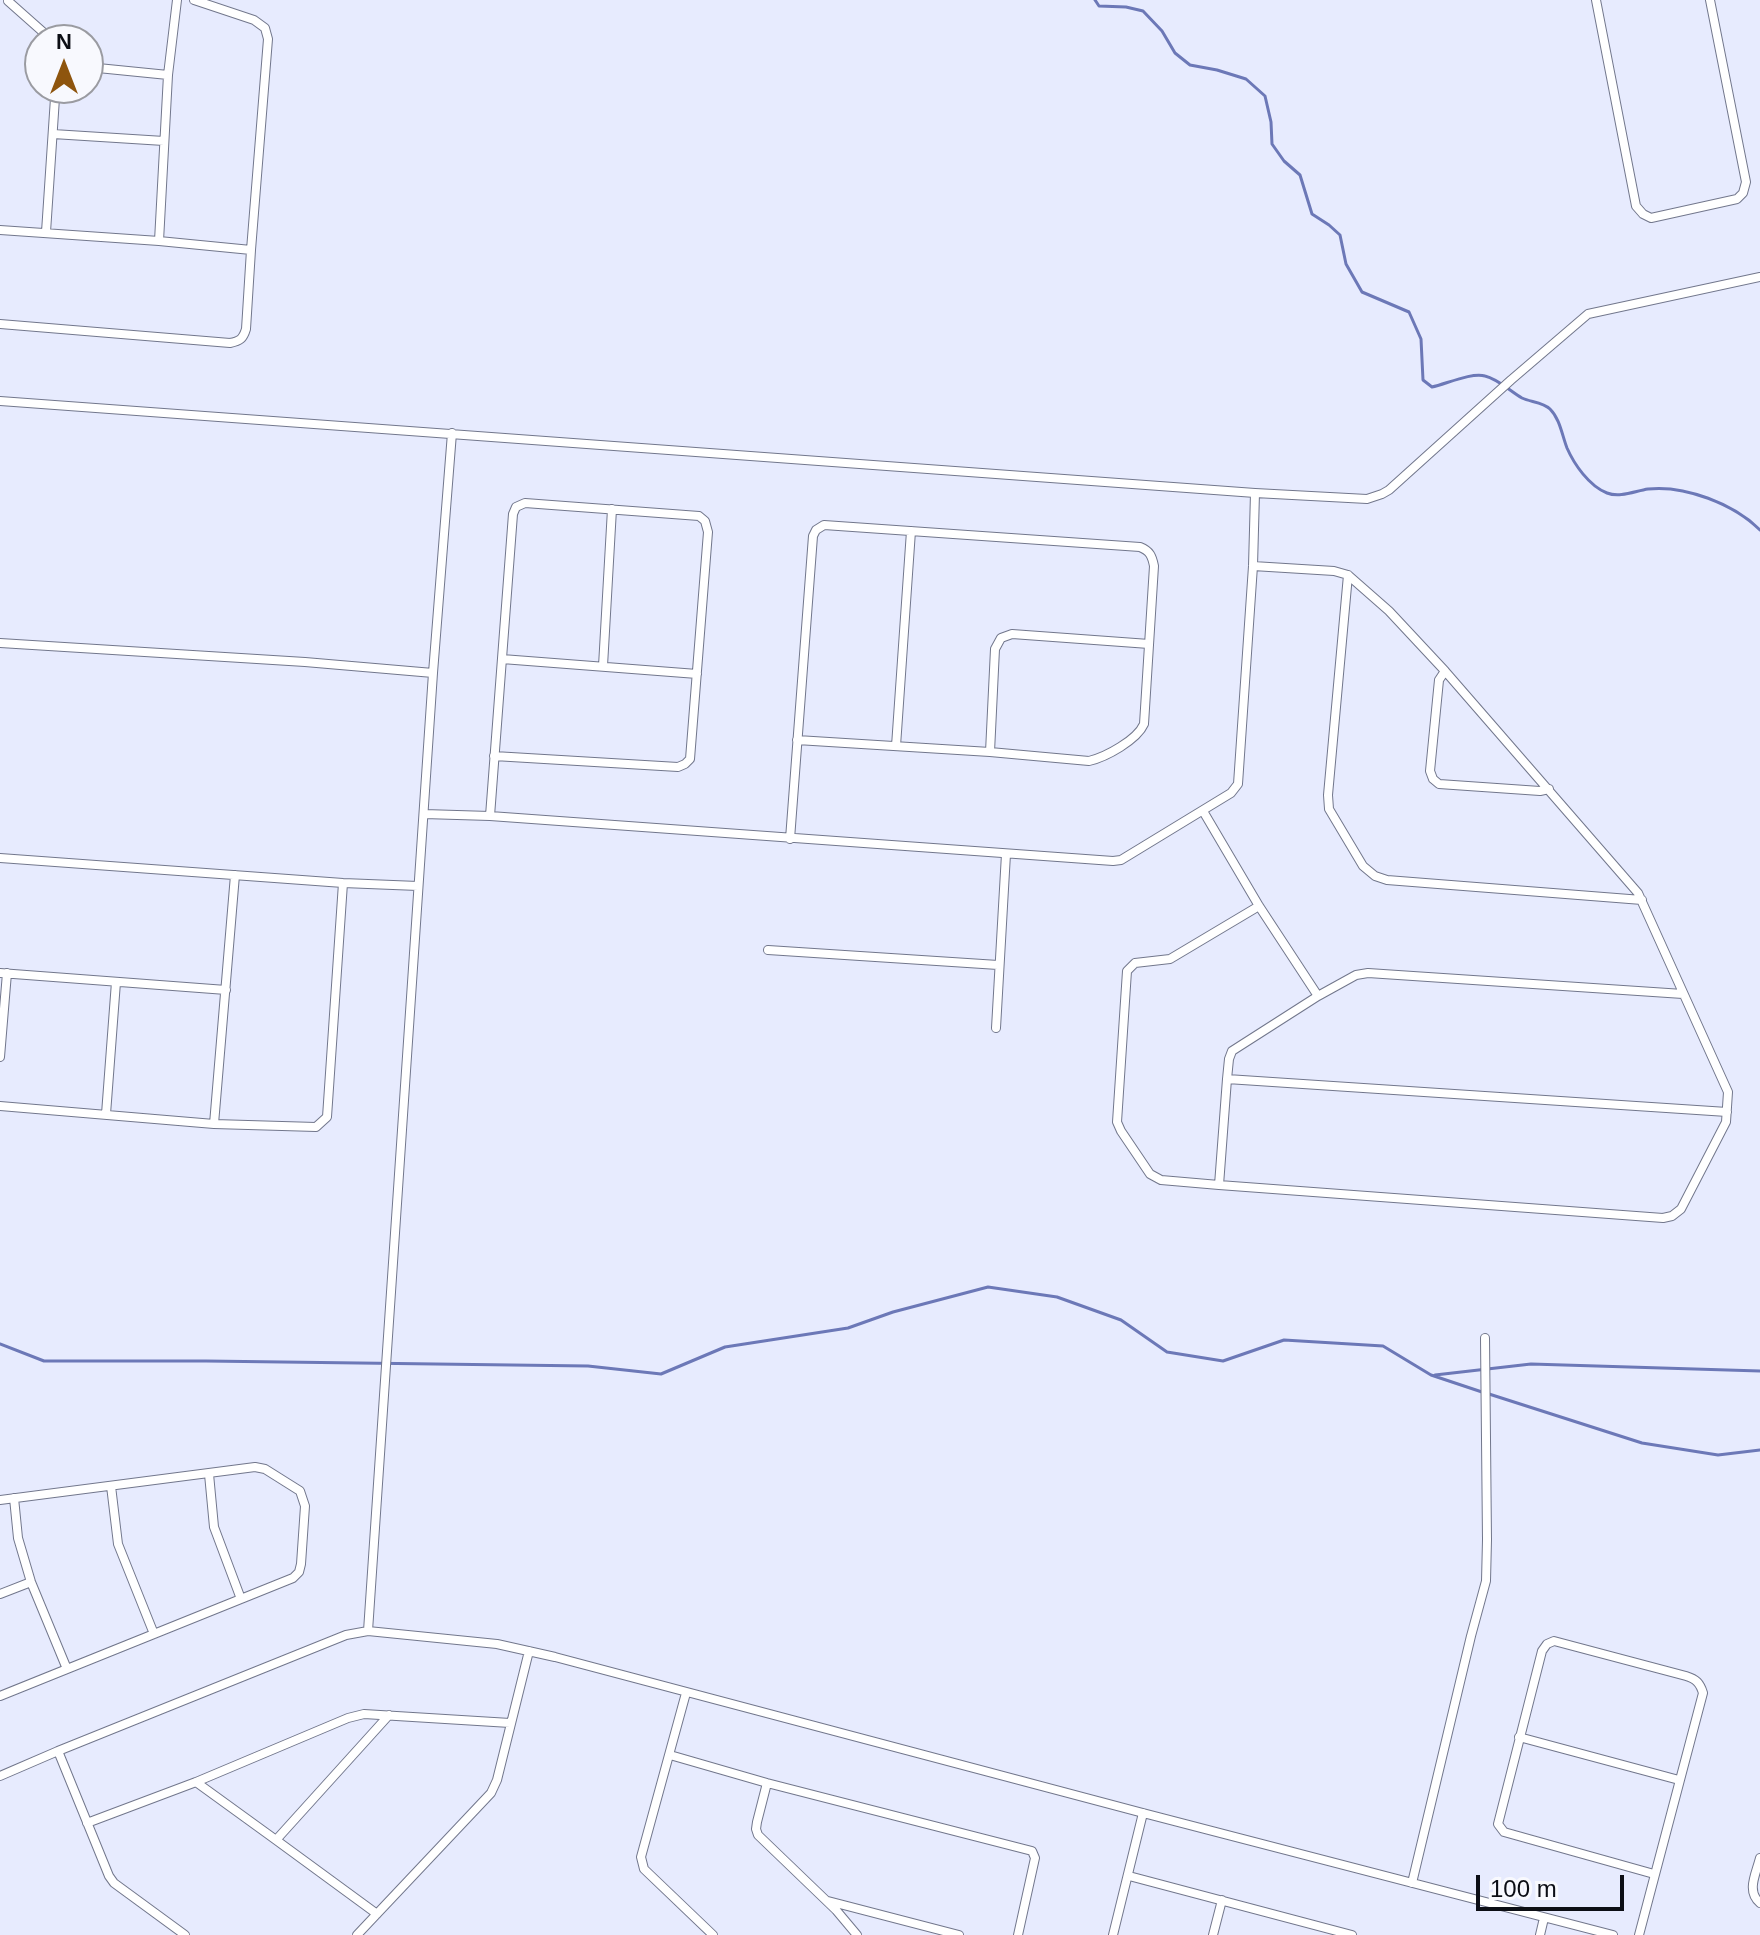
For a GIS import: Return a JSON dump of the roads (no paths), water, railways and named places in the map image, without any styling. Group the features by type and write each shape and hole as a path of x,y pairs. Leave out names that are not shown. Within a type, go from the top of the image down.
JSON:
{"street":[{"path":"159,241 168,75 177,0"},
{"path":"0,324 230,343 243,338 268,39 265,28 254,20 194,0"},
{"path":"1596,0 1636,206 1651,218 1737,199 1743,193 1746,182 1710,0"},
{"path":"0,10 8,1 34,24"},
{"path":"104,69 168,75"},
{"path":"46,232 55,104"},
{"path":"53,134 164,141"},
{"path":"0,230 251,250"},
{"path":"0,401 1367,499 1382,494 1588,314 1760,277"},
{"path":"368,1631 452,433"},
{"path":"424,814 1121,860 1231,793 1238,784 1255,493"},
{"path":"490,816 494,756 513,514 516,507 525,503 612,509 699,516 705,521 708,532 690,759 678,767 494,756"},
{"path":"603,666 612,509"},
{"path":"790,839 797,740 813,536 816,530 824,525 1140,547 1148,550 1153,557 1144,724 1139,734 1100,759 1089,761 797,740"},
{"path":"896,746 911,531"},
{"path":"1253,566 1334,571 1348,575 1389,611 1445,671 1642,900 1728,1092 1722,1131 1681,1209 1667,1217 1219,1185 1161,1180 1150,1174 1117,1122 1127,971 1135,963 1170,959 1259,906"},
{"path":"1348,575 1328,795 1329,809 1363,866 1375,876 1387,880 1642,900"},
{"path":"990,752 995,649 1001,638 1012,634 1149,644"},
{"path":"0,643 433,673"},
{"path":"502,659 697,674"},
{"path":"1445,671 1439,680 1430,771 1433,779 1439,784 1540,791 1549,789"},
{"path":"1203,811 1259,906 1318,996"},
{"path":"996,1028 1006,854"},
{"path":"0,858 418,886"},
{"path":"214,1124 235,875"},
{"path":"0,1106 214,1124 316,1127 323,1123 327,1117 343,883"},
{"path":"768,950 998,965"},
{"path":"0,1057 3,973 226,990"},
{"path":"1219,1185 1232,1051 1356,975 1368,973 1683,994"},
{"path":"106,1114 116,982"},
{"path":"1227,1079 1727,1112"},
{"path":"1412,1883 1486,1581 1485,1338"},
{"path":"0,1500 261,1468 300,1491 305,1506 299,1572 293,1578 0,1696"},
{"path":"209,1474 214,1527 241,1599"},
{"path":"111,1486 118,1544 154,1634"},
{"path":"14,1498 18,1538 31,1582 67,1669"},
{"path":"0,1594 31,1582"},
{"path":"0,1776 334,1640 368,1631 497,1644 529,1651 1613,1935"},
{"path":"1639,1935 1703,1693 1697,1681 1672,1672 1550,1642 1542,1651 1519,1737 1498,1824 1500,1829 1654,1874"},
{"path":"357,1935 491,1793 497,1780 529,1651"},
{"path":"686,1693 641,1857 644,1869 713,1935"},
{"path":"87,1823 364,1714 510,1723"},
{"path":"276,1840 389,1715"},
{"path":"1519,1737 1679,1780"},
{"path":"58,1751 114,1883 185,1935"},
{"path":"670,1755 1032,1851 1035,1858 1018,1935"},
{"path":"196,1782 377,1914"},
{"path":"767,1783 757,1822 758,1835 852,1926 857,1935"},
{"path":"1113,1935 1143,1813"},
{"path":"1760,1858 1752,1889 1753,1898 1760,1903"},
{"path":"1129,1876 1352,1935"},
{"path":"824,1900 959,1935"},
{"path":"1213,1935 1222,1900"},
{"path":"1540,1935 1544,1918"}],"waterway":[{"path":"1095,0 1099,6 1143,11 1162,31 1175,53 1190,65 1246,79 1265,96 1272,144 1284,161 1300,175 1312,214 1340,235 1346,264 1362,292 1409,312 1421,339 1423,380 1432,387 1480,375 1499,382 1522,398 1550,409 1574,461 1600,490 1617,495 1648,489 1693,493 1737,512 1760,530"},
{"path":"0,1344 44,1361 588,1366 661,1374 725,1347 848,1328 893,1312 988,1287 1057,1297 1121,1320 1167,1352 1223,1361 1284,1340 1383,1346 1431,1375 1482,1392"},
{"path":"1435,1375 1531,1364 1760,1371"},
{"path":"1489,1394 1642,1443 1718,1455 1760,1450"}]}
